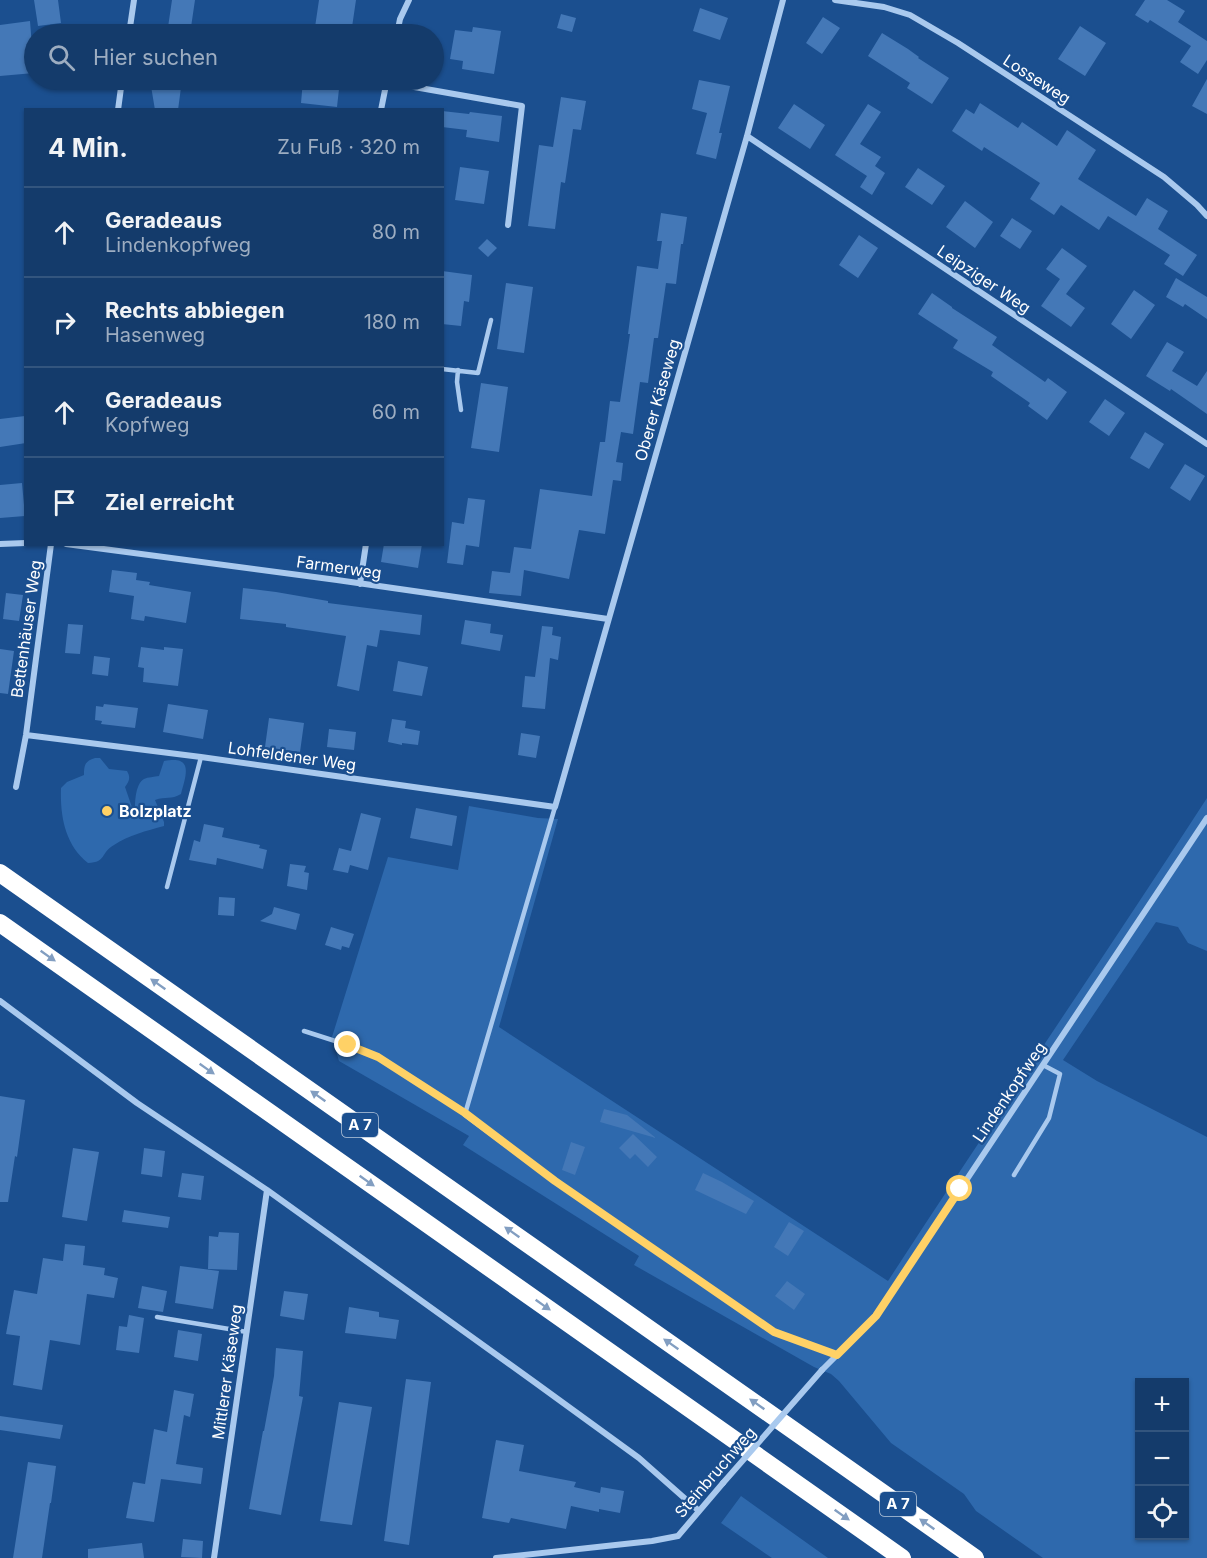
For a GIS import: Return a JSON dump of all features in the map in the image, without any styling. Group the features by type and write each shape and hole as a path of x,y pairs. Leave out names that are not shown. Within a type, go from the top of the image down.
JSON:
{"highway":[{"name":"A 7","path":"0,873 975,1558"},
{"name":"A 7","path":"0,923 902,1558"}],"street":[{"path":"130,24 134,0"},
{"path":"399,24 409,0"},
{"name":"Oberer Käseweg","path":"555,807 747,136 783,0"},
{"name":"Losseweg","path":"835,0 884,7 910,15 958,43 1164,177 1207,216"},
{"path":"118,108 121,90"},
{"path":"381,108 384,90"},
{"path":"435,90 522,106 508,225"},
{"name":"Leipziger Weg","path":"747,136 1207,444"},
{"path":"0,544 24,543"},
{"name":"Bettenhäuser Weg","path":"16,787 26,735 51,546"},
{"name":"Farmerweg","path":"81,546 608,620"},
{"path":"360,584 366,546"},
{"name":"Lohfeldener Weg","path":"26,735 201,757 555,807"},
{"name":"Lindenkopfweg","path":"822,1370 876,1316 1207,818"},
{"path":"0,1000 137,1103 267,1190 639,1458 699,1511"},
{"path":"465,1113 555,1181 774,1332 837,1355"},
{"name":"Mittlerer Käseweg","path":"214,1558 267,1190"},
{"name":"Steinbruchweg","path":"496,1558 652,1541 678,1536 822,1370"},
{"path":"584,1548 585,1558"}],"lane":[{"path":"444,369 478,373 491,320"},
{"path":"458,370 457,382 461,410"},
{"path":"167,887 201,757"},
{"path":"304,1031 378,1057 465,1113 555,807"},
{"path":"1014,1175 1049,1118 1060,1074 1043,1065"},
{"path":"157,1317 247,1332"}],"shaded area":[{"path":"95,758 100,758 109,769 127,771 129,779 125,787 135,816 138,786 144,779 159,776 164,761 180,761 186,768 186,774 181,794 155,800 164,826 126,839 110,848 98,861 88,863 80,856 69,839 63,819 61,788 67,782 84,775 86,764"},
{"path":"1207,798 1207,951 1188,943 1178,927 1156,922 1063,1060 1097,1081 1207,1137 1207,1558 1043,1558 976,1511 964,1494 891,1443 831,1374 814,1367 634,1265 639,1256 463,1145 469,1136 339,1061 332,1037 388,857 458,870 469,806 538,818 558,819 499,1027 888,1281"},
{"path":"741,1496 828,1558 772,1558 721,1523"}],"building":[{"path":"34,0 58,0 61,23 38,24"},
{"path":"172,0 195,0 191,24 168,24"},
{"path":"319,0 356,0 352,24 315,24"},
{"path":"1145,0 1167,0 1185,11 1178,22 1207,41 1207,60 1198,74 1180,62 1191,46 1150,20 1148,23 1135,15"},
{"path":"700,8 728,18 720,40 693,31"},
{"path":"561,14 576,18 572,32 557,28"},
{"path":"823,17 840,28 822,54 806,43"},
{"path":"30,21 30,24 24,24 24,74 0,76 0,25"},
{"path":"1080,26 1106,43 1085,76 1058,59"},
{"path":"473,27 501,31 494,74 462,69 463,61 450,59 455,30 472,32"},
{"path":"882,33 949,78 932,104 907,88 910,83 868,56"},
{"path":"1207,79 1207,114 1192,106"},
{"path":"699,80 730,86 719,133 722,133 716,159 696,154 707,113 692,109"},
{"path":"152,90 181,90 178,108 155,108"},
{"path":"302,90 339,90 337,107 301,103"},
{"path":"561,97 586,101 581,130 573,129 565,183 561,182 555,229 528,226 539,145 553,147"},
{"path":"980,103 1018,128 1022,122 1057,146 1067,130 1096,150 1078,179 1136,216 1147,198 1168,211 1158,229 1197,255 1183,276 1164,264 1170,255 1108,216 1099,230 1061,205 1054,215 1030,199 1040,183 984,147 982,151 952,131 966,109 974,114"},
{"path":"794,104 825,125 810,149 778,128"},
{"path":"868,104 881,112 860,144 881,157 875,166 885,173 872,195 860,187 867,176 835,155"},
{"path":"444,111 502,116 499,142 466,137 467,130 444,127"},
{"path":"460,167 489,171 484,204 455,200"},
{"path":"918,168 945,186 932,205 905,187"},
{"path":"965,201 993,222 975,248 946,227"},
{"path":"661,213 687,217 683,244 681,244 676,284 666,283 658,338 654,338 648,383 640,382 633,434 621,432 616,462 623,463 621,481 613,480 605,534 579,530 569,579 524,570 521,596 489,593 492,571 510,573 514,547 531,549 540,489 592,496 600,442 605,442 610,401 620,402 637,266 658,269 662,241 657,241"},
{"path":"1012,218 1032,231 1020,249 1000,236"},
{"path":"859,235 878,248 858,278 839,265"},
{"path":"487,239 497,248 488,257 478,248"},
{"path":"1062,248 1087,266 1066,294 1085,308 1071,327 1041,306 1060,279 1046,269"},
{"path":"444,271 472,275 469,302 464,301 461,326 444,324"},
{"path":"1176,278 1207,297 1207,319 1185,304 1183,307 1166,297"},
{"path":"506,283 533,287 524,353 497,349"},
{"path":"1134,290 1155,305 1131,339 1111,324"},
{"path":"932,293 997,337 992,345 1045,382 1048,378 1067,392 1047,420 1028,406 1030,403 991,376 993,372 953,348 958,340 918,314"},
{"path":"1167,342 1184,352 1172,371 1197,386 1207,371 1207,414 1171,389 1170,391 1146,376"},
{"path":"481,383 508,387 499,452 471,448"},
{"path":"1105,399 1125,413 1109,436 1089,422"},
{"path":"24,416 24,443 0,447 0,419"},
{"path":"1145,432 1164,444 1149,469 1130,458"},
{"path":"1185,464 1205,476 1190,501 1170,488"},
{"path":"22,483 24,516 0,518 0,485"},
{"path":"468,498 485,500 479,547 466,545 463,565 447,563 452,522 464,524"},
{"path":"384,546 422,546 418,568 381,562"},
{"path":"112,570 137,573 136,580 150,582 149,585 191,592 186,623 145,616 144,621 131,619 134,596 109,592"},
{"path":"243,588 328,601 328,603 422,615 420,635 380,630 377,647 367,645 359,691 337,686 346,636 286,627 286,624 240,619"},
{"path":"6,593 23,595 19,621 3,619"},
{"path":"465,620 491,624 490,633 503,635 500,651 461,644"},
{"path":"68,624 83,625 80,654 65,653"},
{"path":"542,626 553,627 552,635 561,637 558,660 550,658 545,709 522,707 525,676 535,677"},
{"path":"141,647 164,650 164,647 183,649 178,686 143,682 144,668 138,667"},
{"path":"0,649 14,651 8,694 0,693"},
{"path":"94,656 110,658 108,676 92,674"},
{"path":"398,661 428,667 422,696 393,691"},
{"path":"104,704 138,708 135,728 101,724 102,721 95,720 96,706 103,707"},
{"path":"168,704 208,710 203,739 163,732"},
{"path":"269,718 304,723 300,752 265,747"},
{"path":"392,719 406,721 405,728 420,731 418,745 388,742"},
{"path":"329,729 356,732 354,750 327,747"},
{"path":"521,733 540,736 536,758 518,755"},
{"path":"416,808 457,816 452,846 410,838"},
{"path":"361,813 381,818 368,870 350,865 348,873 333,870 339,848 351,851"},
{"path":"204,824 224,828 222,837 260,845 259,848 267,850 263,869 217,858 216,865 189,860 194,840 200,842"},
{"path":"290,864 306,866 304,872 309,873 307,890 287,886"},
{"path":"219,897 235,898 234,916 218,915"},
{"path":"274,907 300,914 296,930 260,921 272,914"},
{"path":"331,927 354,934 349,948 342,946 341,950 325,945"},
{"path":"0,1096 25,1100 8,1202 0,1202"},
{"path":"604,1109 627,1115 656,1138 600,1122"},
{"path":"633,1134 657,1157 648,1167 635,1154 630,1159 619,1148"},
{"path":"571,1142 585,1147 575,1175 562,1170"},
{"path":"73,1148 99,1152 87,1221 62,1217"},
{"path":"144,1148 165,1151 162,1177 141,1174"},
{"path":"182,1173 204,1176 201,1200 178,1197"},
{"path":"703,1173 754,1201 746,1214 695,1190"},
{"path":"124,1210 170,1217 168,1228 122,1222"},
{"path":"789,1222 804,1231 788,1256 774,1247"},
{"path":"219,1232 239,1233 237,1270 208,1269 209,1236 218,1237"},
{"path":"65,1244 85,1246 83,1265 105,1268 104,1275 118,1278 114,1298 87,1294 80,1345 50,1340 42,1390 13,1385 20,1336 6,1334 14,1290 37,1294 43,1258 63,1261"},
{"path":"180,1266 219,1271 213,1309 175,1303"},
{"path":"787,1281 805,1294 794,1310 775,1296"},
{"path":"142,1286 167,1291 163,1312 138,1308"},
{"path":"284,1291 308,1294 304,1320 280,1316"},
{"path":"349,1307 379,1312 379,1317 399,1320 396,1339 345,1333"},
{"path":"129,1315 144,1318 139,1353 116,1350 119,1326 127,1327"},
{"path":"178,1330 202,1334 198,1361 174,1357"},
{"path":"276,1348 303,1351 299,1396 303,1397 281,1515 249,1509 274,1376"},
{"path":"406,1379 431,1382 409,1545 384,1541"},
{"path":"174,1390 194,1394 190,1417 184,1415 176,1464 203,1468 201,1484 161,1479 154,1522 126,1518 133,1482 145,1484 154,1429 167,1432"},
{"path":"339,1402 372,1407 352,1525 320,1521"},
{"path":"0,1416 63,1425 60,1439 0,1430"},
{"path":"496,1440 524,1445 519,1471 576,1482 574,1487 600,1493 601,1487 624,1491 620,1513 599,1509 599,1512 571,1506 566,1529 511,1518 509,1523 482,1518"},
{"path":"28,1462 56,1466 51,1503 42,1558 13,1558"},
{"path":"183,1539 203,1541 202,1558 181,1557"},
{"path":"142,1543 144,1558 88,1558 88,1549"}],"place":[{"name":"Bolzplatz","path":"107,811"}],"route":[{"path":"348,1045 378,1057 465,1113 555,1181 774,1332 837,1355 876,1316 960,1189"}]}
